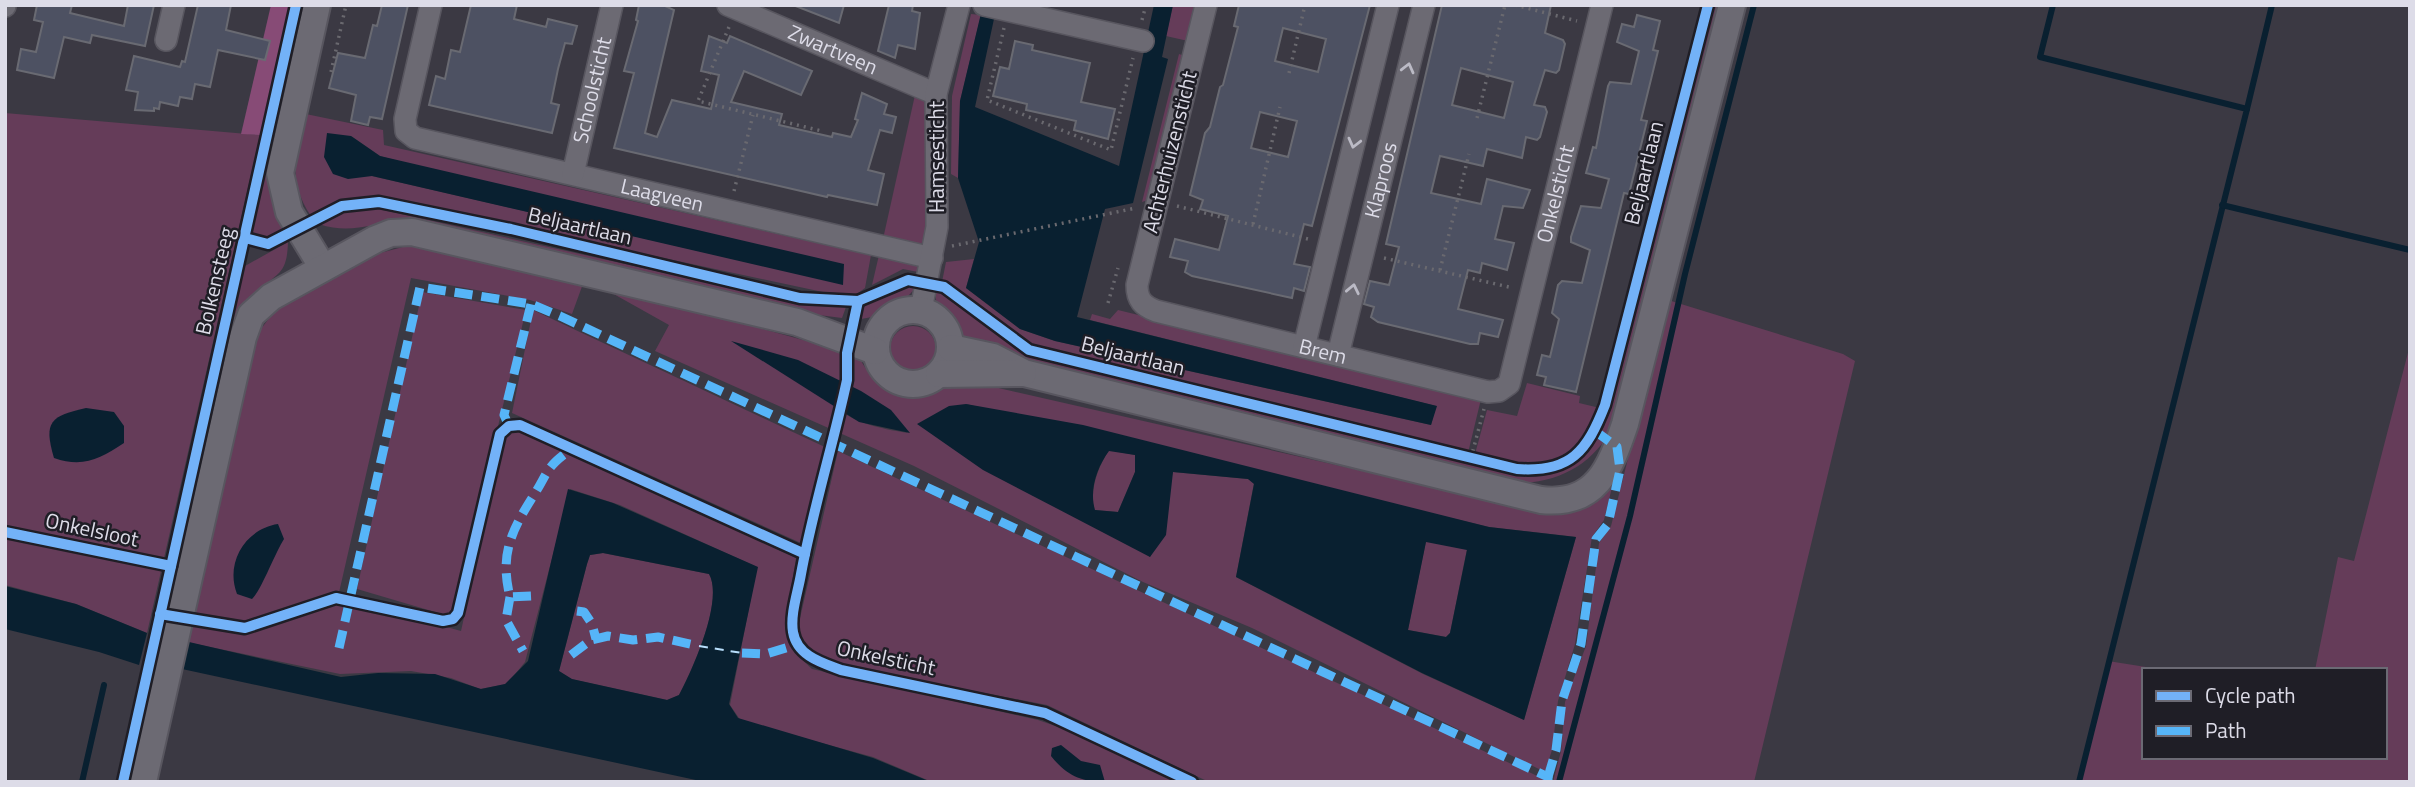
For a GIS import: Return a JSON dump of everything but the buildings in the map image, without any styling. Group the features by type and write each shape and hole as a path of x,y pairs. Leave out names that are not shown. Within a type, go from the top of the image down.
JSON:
{"street":[{"path":"166,40 174,5"},
{"path":"317,5 281,173 289,212 323,268"},
{"name":"Laagveen","path":"431,5 405,119 405,131 415,138 932,258"},
{"name":"Schoolsticht","path":"573,174 612,5"},
{"name":"Hamsesticht","path":"921,310 937,227 936,94 959,5"},
{"name":"Achterhuizensticht","path":"1138,299 1137,285 1206,5"},
{"name":"Klaproos","path":"1304,347 1388,5"},
{"name":"Klaproos","path":"1338,355 1424,5"},
{"name":"Beljaartlaan","path":"939,374 1024,373 1558,502 1586,491 1607,472 1617,447 1732,5"},
{"name":"Zwartveen","path":"733,7 936,94"},
{"path":"998,9 1140,41"},
{"name":"Onkelsticht","path":"1488,392 1499,391 1509,384 1600,15"},
{"name":"Beljaartlaan","path":"323,268 383,236 412,232 877,340"},
{"name":"Bolkensteeg","path":"143,782 243,337 251,314 271,297 323,268"},
{"name":"Brem","path":"1138,299 1145,307 1156,311 1488,392"},
{"path":"905,310 921,310 937,318 947,331 951,348 939,374 925,383 908,384 892,379 881,367 877,340 890,317 905,310"},
{"name":"Beljaartlaan","path":"951,348 993,356 1024,373"}],"path":[{"path":"331,72 346,5"},
{"path":"998,9 987,100 1111,150 1140,41 1146,5"},
{"path":"1289,73 1306,5"},
{"path":"1477,118 1505,5"},
{"path":"1515,5 1600,15"},
{"path":"733,7 698,101 822,131"},
{"path":"1253,225 1280,107"},
{"path":"729,209 752,115"},
{"path":"1440,271 1469,153"},
{"path":"1158,201 1329,244"},
{"path":"970,243 1136,208"},
{"path":"1361,253 1532,292"},
{"path":"1458,455 1477,459 1488,392"}],"shaded area":[{"path":"271,5 291,5 260,135 241,134"},
{"path":"1173,5 1197,5 1188,41 1166,36"},
{"path":"1713,5 1722,5 1614,425 1597,450 1563,474 1535,482 1519,483 1002,357 961,343 937,307 935,291 947,296 1027,355 1510,473 1526,475 1554,472 1576,461 1586,452 1604,427"},
{"path":"971,14 981,15 960,101 958,178 951,174 952,96"},
{"path":"1179,54 1185,56 1151,199 1142,202"},
{"path":"915,95 924,100 928,114 927,239 918,246 883,239"},
{"path":"275,109 286,111 274,160 272,185 286,233 275,239 255,235 251,229"},
{"path":"5,113 260,135 147,633 76,604 5,585"},
{"path":"301,113 383,130 384,145 871,255 865,288 851,298 378,197 343,202 311,216 296,179 295,153","holes":["351,136 380,156 843,284 372,176"]},
{"path":"374,208 800,303 846,307 842,318 803,313 403,221 351,228 319,224 344,210"},
{"path":"288,242 286,261 280,272 251,298 238,320 231,318 245,266"},
{"path":"418,243 584,281 572,314 530,300 411,278 338,597 461,631 503,441 510,430 520,428 796,558 788,604 789,630 800,656 812,669 1038,720 1076,733 1181,782 932,782 873,757 741,721 730,705 757,567 620,505 570,489 525,662 507,684 480,689 451,678 411,671 340,674 186,642 252,341 276,309 380,253"},
{"path":"879,255 917,264 921,269 918,272 903,269 872,285"},
{"path":"974,259 966,288 1020,329 1055,341 1431,425 1436,406 1090,320 1092,314 1110,319 1118,310 1481,399 1468,453 1027,345 942,282 946,262"},
{"path":"594,283 858,355 877,381 900,392 926,390 955,378 1529,509 1615,475 1604,520 1592,537 1575,644 1558,701 1552,750 1545,772 1252,628 1143,582 914,466 655,351 669,325","holes":["798,360 908,433 870,425 843,412 821,392","966,404 1489,527 1576,537 1524,720 1423,674 1236,577 1254,483 1248,479 1173,472 1150,557"]},
{"path":"902,286 916,287 890,309 875,316 858,319 861,305"},
{"path":"422,292 526,310 452,617 357,589"},
{"path":"1668,300 1843,354 1855,361 1754,782 1553,782 1561,751 1565,702 1586,646 1599,543 1611,526"},
{"path":"533,310 827,448 801,543 512,413"},
{"path":"913,326 930,332 936,349 930,366 913,372 896,366 890,349 896,332"},
{"path":"2410,345 2410,782 2079,782 2108,661 2152,668 2142,668 2142,759 2387,759 2387,668 2315,668 2338,557 2354,561"},
{"path":"1527,383 1580,396 1579,403 1600,408 1589,430 1565,456 1550,461 1516,462 1475,454 1487,410 1517,416"},
{"path":"1109,450 1135,455 1135,472 1118,512 1094,510 1096,479"},
{"path":"838,451 1546,780 1209,782 1047,705 840,665 825,659 808,648 798,627"},
{"path":"1426,541 1467,549 1450,633 1446,637 1408,630"},
{"path":"603,553 709,574 713,586 710,618 679,695 667,700 571,679 559,671 590,555"}],"water":[{"path":"983,5 997,5 975,107 1119,166 1154,5 1173,5 1162,57 1168,59 1133,203 1105,209 1077,317 1437,406 1431,425 1055,341 1020,329 966,288 979,242 958,178 960,101"},
{"path":"327,133 351,136 380,156 844,264 843,285 372,176 348,179 333,174 324,157"},
{"path":"731,341 798,360 861,391 891,410 910,433 859,422"},
{"path":"966,404 1083,425 1489,527 1576,537 1524,720 1422,673 1236,577 1254,484 1248,479 1173,472 1166,535 1150,557 983,470 917,424 949,406","holes":["1109,451 1135,455 1135,472 1118,512 1095,510 1093,502 1095,479","1426,542 1467,550 1450,633 1446,637 1408,630"]},
{"path":"86,408 114,412 124,426 124,443 83,462 54,458 49,436 53,422 65,414"},
{"path":"568,489 613,503 758,567 729,704 738,718 873,758 931,782 705,782 182,669 189,642 341,677 378,673 435,674 481,689 505,684 528,661","holes":["603,553 709,574 713,586 710,617 698,653 679,695 667,700 572,679 559,671 590,555"]},
{"path":"278,524 284,539 260,588 252,599 237,594 234,571 241,549 256,533"},
{"path":"5,586 76,604 147,633 139,665 99,652 5,629"},
{"path":"1061,745 1081,761 1100,765 1105,782 1081,779 1062,768 1051,756 1052,748"}],"waterway":[{"path":"1559,782 1630,516 1685,274 1754,5"},
{"path":"2053,5 2040,57 2247,109 2079,782"},
{"path":"2247,109 2272,5"},
{"path":"2222,205 2410,250"},
{"path":"82,782 104,685"}],"ferry route":[{"path":"699,646 742,653"}],"marked path":[{"path":"339,648 420,287 531,304 560,316 1548,777 1548,782"},
{"path":"509,426 504,415 531,304"},
{"path":"1548,777 1556,750 1562,701 1581,644 1596,539 1608,524 1620,470 1617,447 1595,431"},
{"path":"531,596 510,597 506,569 509,545 518,522 548,471 573,448"},
{"path":"510,597 506,620 523,651"},
{"path":"577,611 584,612 592,624 596,639"},
{"path":"571,655 591,640 608,636 633,640 658,637 699,646"},
{"path":"742,653 766,654 799,644"}],"cycle path":[{"path":"123,782 296,5"},
{"path":"245,238 268,244 342,206 379,202 511,229 800,298 858,301 908,280 944,287 1029,350 1517,469 1551,467 1564,463 1583,447 1605,405 1708,5"},
{"path":"858,301 847,353 847,380 793,610 795,640 811,657 841,670 1045,713 1192,782"},
{"path":"160,614 245,628 336,598 443,621 453,619 458,613 500,434 509,426 520,425 805,554"},
{"name":"Onkelsloot","path":"5,532 171,566"}]}
